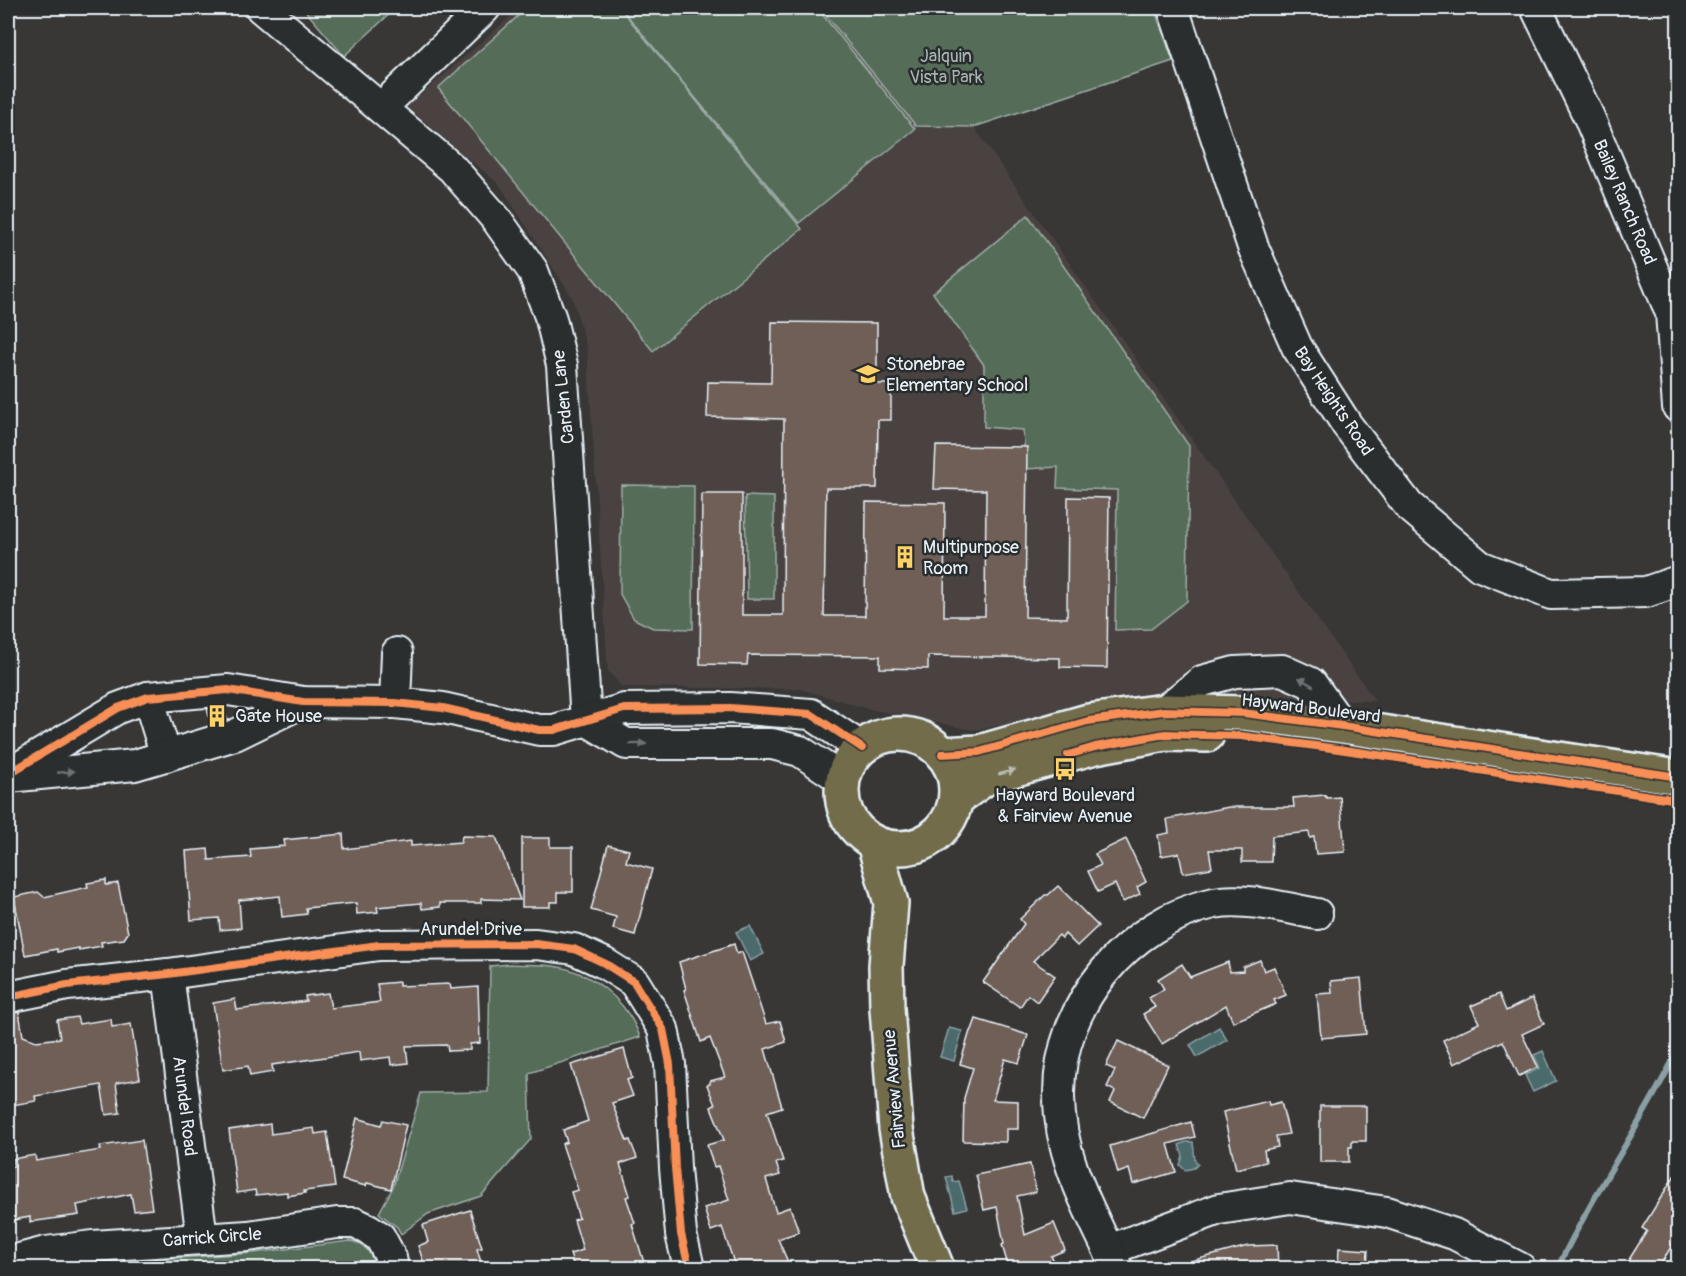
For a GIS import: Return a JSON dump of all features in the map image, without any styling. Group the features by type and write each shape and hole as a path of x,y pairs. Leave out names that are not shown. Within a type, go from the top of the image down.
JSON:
{"main road":[{"name":"Hayward Boulevard","path":"942,754 979,752 1088,721 1164,711 1243,713 1678,777"},
{"name":"Hayward Boulevard","path":"956,799 987,777 1095,747 1166,734 1241,736 1328,747 1678,800"},
{"path":"894,735 912,736 929,742 942,754 951,767 956,783 956,799 952,814 943,828 931,839 916,846 895,848 874,843 859,832 848,817 842,799 843,780 850,763 862,748 877,739 894,735"},
{"name":"Fairview Avenue","path":"874,843 891,903"},
{"name":"Fairview Avenue","path":"916,846 891,903 886,966 887,1008 896,1129 908,1197 937,1269"}],"street":[{"name":"Carden Lane","path":"261,8 452,168 497,220 532,272 551,319 562,365 586,720"},
{"path":"381,108 485,8"},
{"name":"Bay Heights Road","path":"1173,8 1253,247 1297,347 1347,425 1409,506 1480,566 1551,594 1646,592 1678,581"},
{"name":"Bailey Ranch Road","path":"1536,8 1589,117 1675,313 1678,407"},
{"path":"395,703 397,653"},
{"path":"1164,711 1202,681 1234,672 1282,670 1311,683 1342,726"},
{"path":"8,775 118,708 148,697 228,690 303,702 395,703 443,708 539,730 554,730 624,709 730,708 811,714 862,748"},
{"path":"148,697 166,756"},
{"path":"8,775 117,768 166,756 235,735 303,702"},
{"path":"586,720 626,744 772,744 800,751 843,780"},
{"path":"1317,914 1260,903 1215,903 1170,918 1136,940 1108,966 1082,1004 1064,1049 1059,1093 1063,1135 1070,1165 1109,1252 1220,1209 1290,1198 1387,1212 1454,1234 1520,1269"},
{"name":"Arundel Drive","path":"8,997 67,985 168,974 379,945 536,944 574,949 604,963 634,982 663,1029 670,1064 675,1168 681,1234 688,1269"},
{"name":"Arundel Road","path":"168,974 202,1238"},
{"name":"Carrick Circle","path":"8,1262 46,1252 93,1246 248,1236 337,1223 355,1223 380,1237 392,1258 393,1269"}],"shaded area":[{"name":"Stonebrae Elementary School","path":"520,8 820,8 916,126 974,127 1375,701 1155,695 1086,711 973,730 869,709 800,689 622,687 608,671 587,349 572,297 499,184 407,107"}],"green space":[{"path":"303,8 396,8 344,56"},
{"path":"527,8 620,8 802,229 653,351 438,88"},
{"path":"621,8 817,8 915,129 799,223"},
{"name":"Jalquin Vista Park","path":"820,8 1154,8 1173,61 974,127 916,126"},
{"path":"1028,215 1189,446 1187,601 1151,629 1115,630 1117,490 1057,488 1058,467 1026,469 1023,430 984,427 984,365 933,293"},
{"path":"621,485 694,486 693,629 653,628 634,619 620,594"},
{"path":"745,496 774,497 774,599 747,599"},
{"path":"510,964 553,966 581,974 594,981 617,1000 626,1011 640,1037 529,1073 531,1139 481,1196 428,1214 401,1234 397,1227 379,1213 393,1187 421,1093 488,1092 490,966"},
{"path":"350,1241 360,1244 367,1250 375,1268 139,1268 147,1260 254,1253"}],"water":[{"path":"750,926 764,954 750,961 736,932"},
{"path":"1219,1027 1227,1040 1197,1057 1190,1045"},
{"path":"949,1028 962,1031 954,1061 940,1057"},
{"path":"1543,1051 1556,1081 1533,1092 1525,1075 1540,1068 1534,1055"},
{"path":"1193,1142 1195,1160 1198,1164 1194,1168 1185,1170 1180,1165 1183,1156 1179,1145"},
{"path":"952,1176 953,1182 959,1181 967,1208 955,1211 946,1177"}],"building":[{"path":"772,322 877,323 877,384 891,384 891,420 878,420 877,488 826,488 824,616 865,616 866,502 945,503 944,616 985,616 986,490 934,489 936,446 1027,447 1025,617 1067,618 1068,497 1109,498 1107,668 1060,667 1060,658 928,656 928,669 880,668 880,656 748,655 747,665 700,664 702,494 742,494 742,615 783,615 784,419 707,417 708,382 771,383"},
{"path":"224,708 227,719 211,724 207,709"},
{"path":"1324,795 1327,798 1340,797 1345,852 1316,854 1314,837 1310,838 1309,832 1272,836 1271,862 1242,862 1242,850 1209,850 1212,868 1183,873 1179,853 1161,856 1158,835 1169,833 1167,819 1229,807 1294,807 1293,798"},
{"path":"343,834 344,849 411,841 411,846 461,842 462,836 496,837 520,900 481,899 481,903 440,903 440,907 422,909 421,903 377,907 378,912 357,914 356,903 306,908 307,914 282,917 280,896 239,900 241,928 220,930 219,918 191,920 186,851 208,849 209,860 251,857 250,849 285,846 284,840"},
{"path":"522,838 550,838 550,847 573,847 573,892 558,892 558,902 550,902 550,907 522,907"},
{"path":"1126,839 1146,882 1137,887 1140,894 1123,902 1115,884 1098,892 1088,871 1101,865 1095,854"},
{"path":"608,845 629,850 626,862 652,869 635,935 613,929 616,917 591,910"},
{"path":"106,880 106,885 118,883 128,933 124,939 101,942 102,946 79,950 79,948 57,952 57,949 25,955 14,897 38,892 44,897 88,887 87,883"},
{"path":"1058,886 1098,926 1077,946 1065,934 1062,938 1059,935 1033,961 1055,976 1037,1002 1028,995 1020,1007 983,982 1024,924 1020,919"},
{"path":"734,944 737,954 742,952 766,1024 780,1021 786,1042 765,1049 782,1107 767,1112 783,1161 776,1163 780,1175 766,1179 776,1212 790,1207 799,1232 778,1239 791,1269 736,1269 722,1227 711,1231 704,1208 729,1200 718,1166 714,1167 707,1145 724,1140 711,1107 715,1105 707,1085 710,1081 725,1077 710,1038 701,1042 684,990 686,989 679,962"},
{"path":"1260,960 1264,971 1274,967 1286,995 1274,1000 1276,1004 1233,1022 1226,1005 1162,1044 1143,1014 1155,1007 1149,998 1164,989 1158,979 1182,964 1190,977 1228,962 1230,972 1243,971 1243,967"},
{"path":"1361,978 1366,1034 1321,1038 1317,994 1332,993 1331,981"},
{"path":"399,982 399,986 450,984 451,989 478,987 480,1043 470,1044 470,1050 448,1051 447,1045 406,1046 408,1063 391,1065 390,1057 360,1061 359,1052 272,1065 273,1072 250,1076 248,1066 223,1070 213,1003 235,999 237,1010 306,1001 305,996 328,993 331,1008 380,1002 377,984"},
{"path":"1499,994 1506,1011 1532,998 1544,1024 1522,1034 1538,1067 1519,1076 1503,1041 1454,1064 1443,1040 1479,1023 1471,1006"},
{"path":"19,1012 23,1036 36,1041 60,1038 57,1020 77,1017 79,1024 111,1019 112,1027 131,1024 140,1079 116,1083 120,1113 106,1115 101,1085 35,1096 36,1101 12,1105 11,1100 8,1101 8,1014"},
{"path":"976,1019 1028,1035 1019,1063 1005,1059 993,1100 1018,1101 1018,1129 1006,1129 1006,1142 963,1141 964,1098 973,1068 960,1064"},
{"path":"1118,1041 1168,1065 1143,1118 1110,1102 1115,1091 1107,1087 1115,1070 1106,1066"},
{"path":"624,1049 632,1078 627,1080 633,1096 612,1103 627,1141 630,1140 637,1158 620,1164 630,1196 626,1197 635,1223 632,1224 646,1269 575,1269 570,1254 583,1250 574,1220 579,1218 571,1192 578,1190 562,1144 567,1142 563,1130 588,1121 571,1065"},
{"path":"1268,1101 1269,1105 1281,1102 1289,1134 1276,1136 1278,1147 1264,1150 1266,1162 1236,1169 1223,1112"},
{"path":"1320,1106 1366,1106 1366,1141 1352,1141 1352,1147 1349,1147 1349,1162 1320,1162"},
{"path":"357,1118 381,1125 383,1120 406,1125 391,1189 342,1180"},
{"path":"1191,1122 1195,1137 1168,1144 1176,1172 1133,1184 1129,1169 1118,1173 1110,1146"},
{"path":"270,1124 271,1134 314,1128 315,1134 327,1132 335,1187 287,1196 287,1192 256,1195 255,1190 237,1193 229,1130"},
{"path":"142,1140 152,1209 134,1211 131,1194 77,1205 79,1215 30,1222 30,1217 8,1221 8,1167 14,1166 12,1159 35,1155 36,1161 101,1150 100,1146"},
{"path":"1030,1164 1036,1192 1017,1196 1025,1235 1054,1223 1065,1250 1051,1256 1054,1261 1049,1264 1051,1269 1009,1269 1002,1245 1004,1244 997,1207 984,1210 976,1175"},
{"path":"1678,1170 1678,1235 1658,1269 1623,1269 1647,1231 1642,1228"},
{"path":"470,1210 482,1248 477,1249 483,1269 426,1269 418,1246 428,1242 423,1225"},
{"path":"1277,1245 1278,1269 1183,1269 1183,1263 1248,1246"},
{"path":"1339,1248 1368,1250 1367,1269 1338,1269"}],"waterway":[{"path":"1560,1263 1678,1050"}],"cycle path":[{"path":"8,774 118,708 148,697 228,690 303,702 395,703 443,708 539,730 554,730 624,709 730,708 811,714 862,748"},
{"path":"942,754 979,752 1088,721 1164,711 1243,713 1678,777"},
{"path":"1068,755 1095,747 1165,734 1241,736 1678,800"},
{"path":"8,997 67,985 168,974 379,945 536,944 574,949 604,963 634,982 663,1029 670,1064 681,1234 689,1268"}],"place":[{"name":"Stonebrae Elementary School","path":"868,374"},
{"name":"Multipurpose Room","path":"905,557"},
{"name":"Gate House","path":"217,716"},
{"name":"Hayward Boulevard & Fairview Avenue","path":"1065,769"}]}
